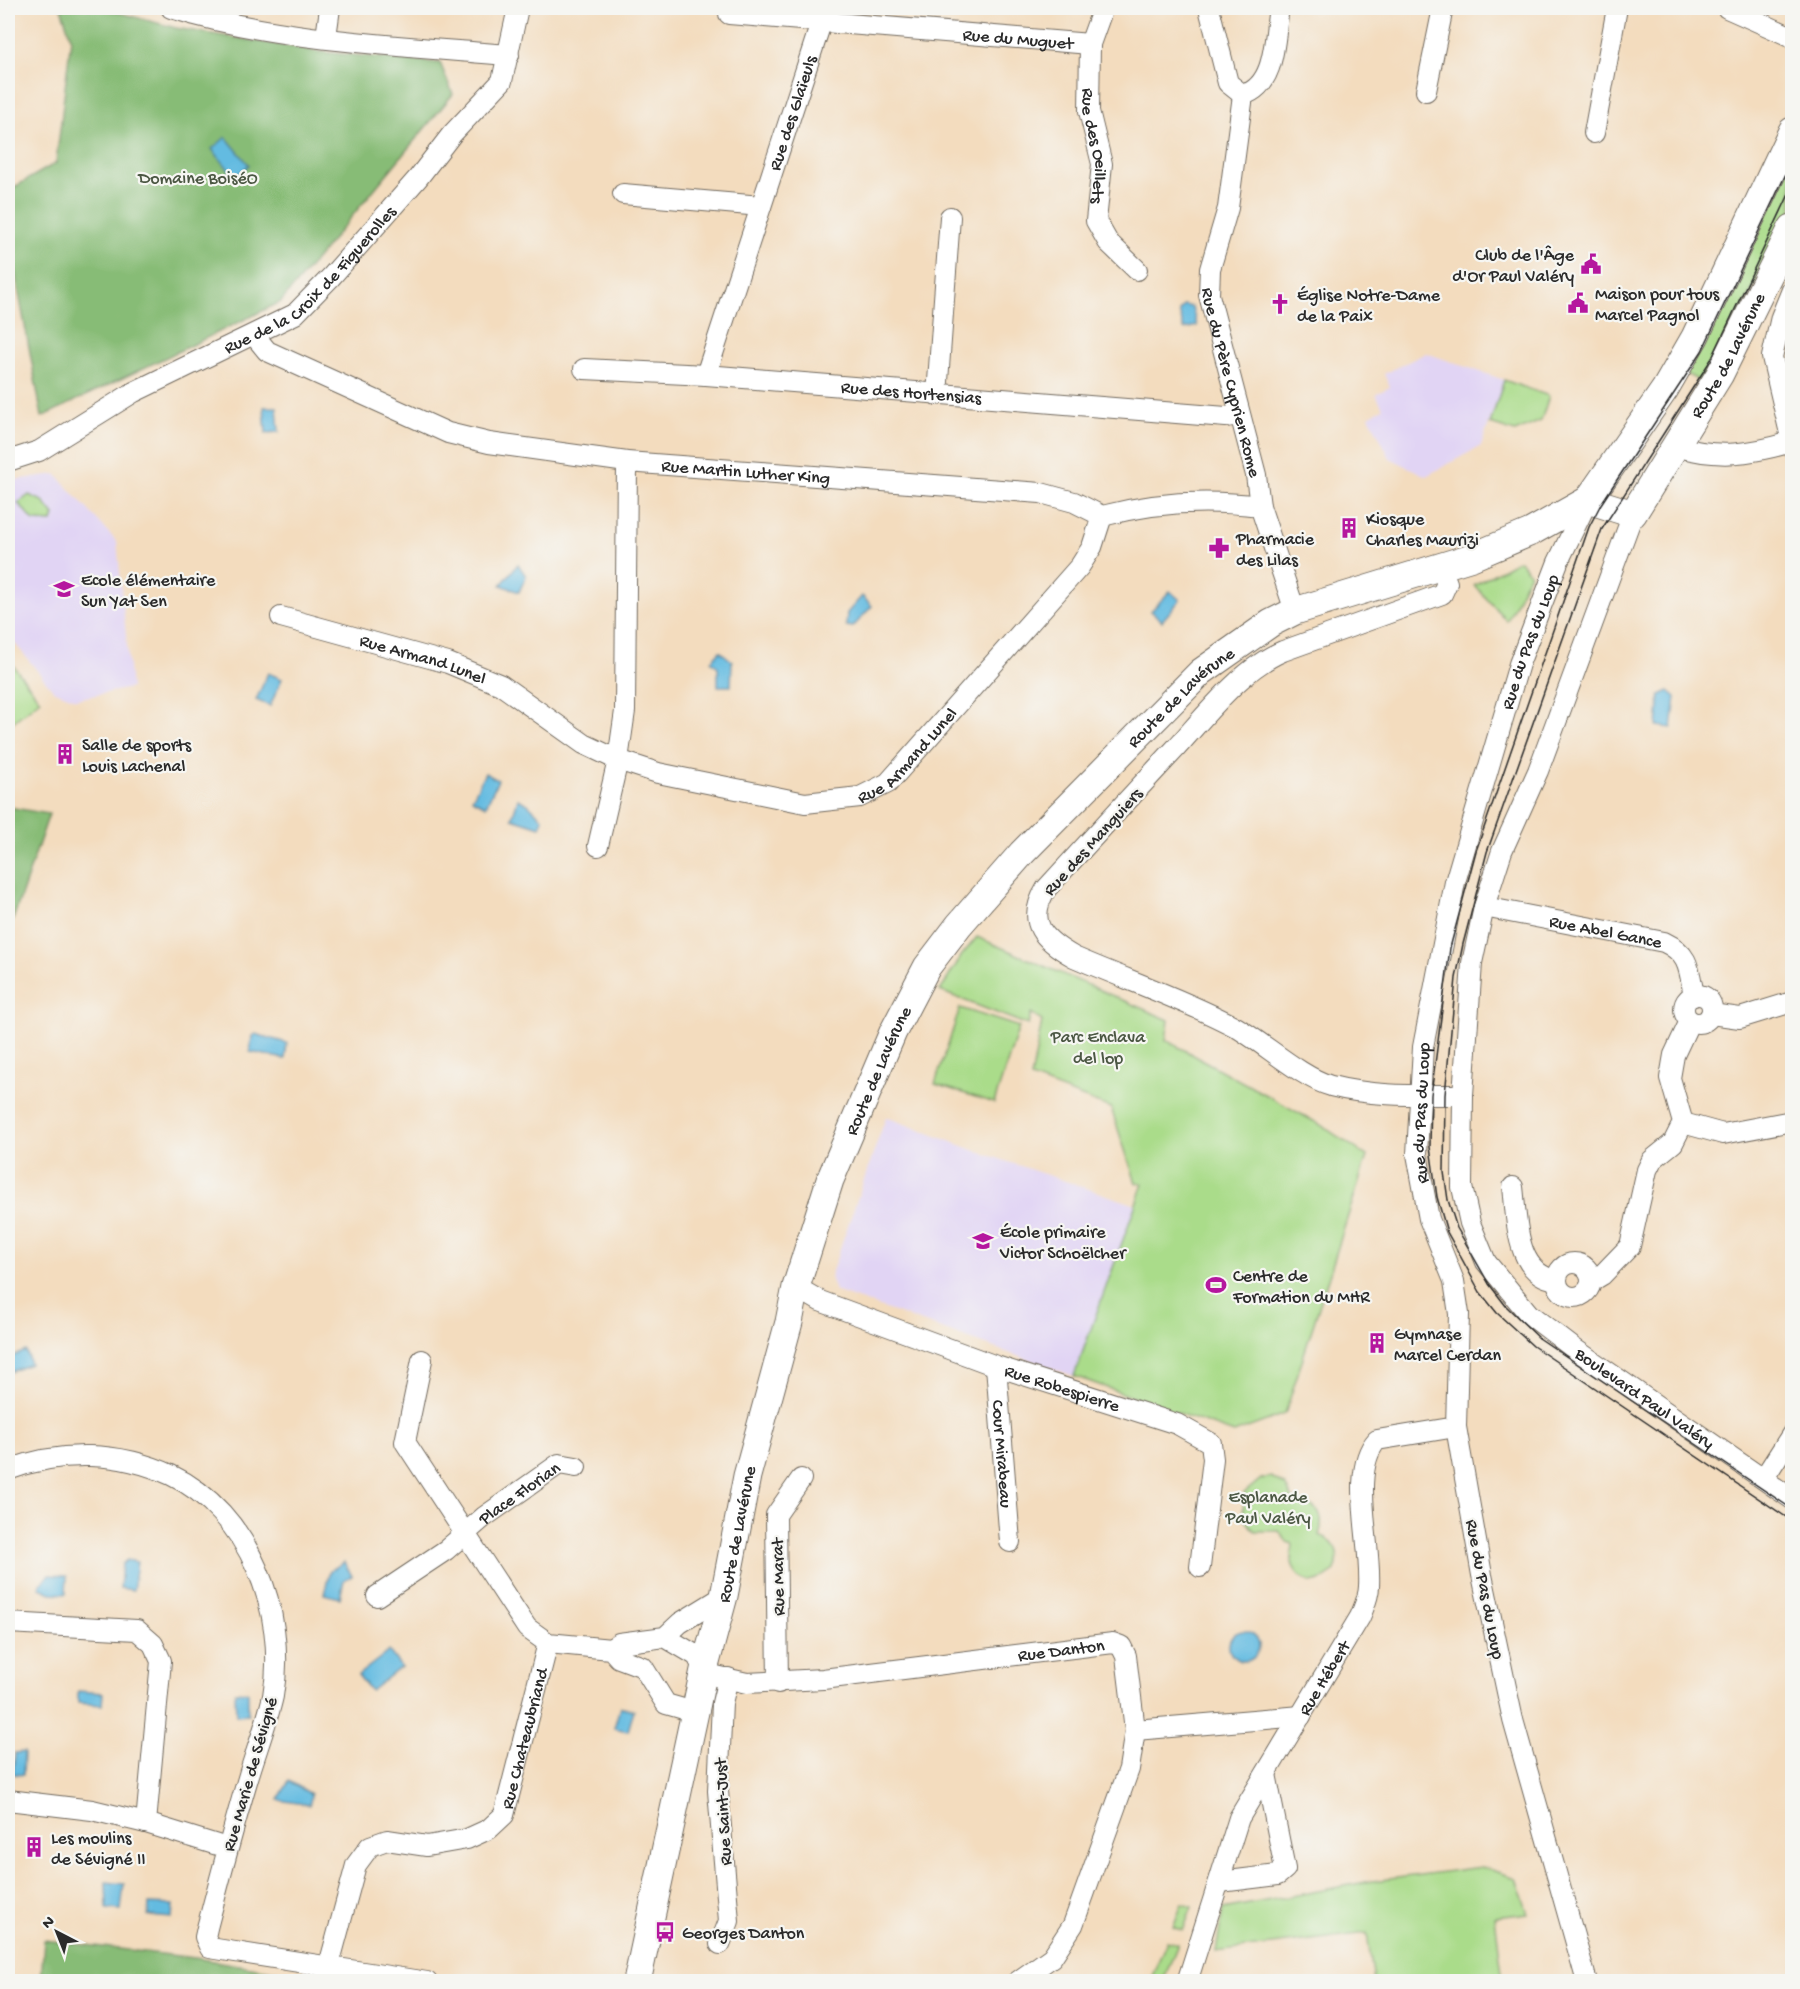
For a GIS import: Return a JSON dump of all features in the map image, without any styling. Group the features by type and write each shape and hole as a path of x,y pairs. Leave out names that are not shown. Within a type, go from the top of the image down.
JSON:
{"street":[{"path":"171,8 208,20 327,37 509,55"},
{"path":"327,37 330,8"},
{"name":"Rue de la Croix de Figuerolles","path":"8,461 39,451 134,392 295,314 418,178 452,134 502,81 518,8"},
{"name":"Rue des Oeillets","path":"1103,8 1090,44 1089,111 1102,164 1096,221 1108,242 1137,270"},
{"path":"1209,8 1228,83 1243,95 1253,92 1261,85 1269,69 1279,8"},
{"path":"1426,91 1443,8"},
{"path":"1593,134 1617,8"},
{"path":"1727,8 1792,37"},
{"name":"Rue du Muguet","path":"729,14 1090,44"},
{"name":"Rue des Glaïeuls","path":"706,375 822,20"},
{"name":"Rue du Père Cyprien Rome","path":"1243,95 1228,208 1210,269 1209,295 1256,475 1260,506 1295,611"},
{"name":"Route de Lavérune","path":"637,1982 694,1712 716,1674 724,1596 747,1476 789,1322 796,1287 830,1180 893,1032 927,967 959,925 1022,853 1201,672 1271,622 1295,611 1444,575 1531,532 1588,500 1665,389 1695,337 1792,131"},
{"path":"623,194 761,206"},
{"path":"937,395 950,217"},
{"name":"Route de Lavérune","path":"1633,514 1720,374 1792,228"},
{"path":"1639,426 1675,446 1735,455 1792,442 1772,357 1781,317 1792,291"},
{"name":"Rue Martin Luther King","path":"254,335 267,351 448,433 489,444 627,462 1041,493 1074,501 1102,516"},
{"name":"Rue des Hortensias","path":"584,369 706,375 1226,417 1239,415"},
{"path":"598,846 618,760 625,711 627,462"},
{"path":"1463,1095 1472,963 1484,907 1502,851 1538,771 1633,514 1588,500"},
{"name":"Rue du Pas du Loup","path":"1587,1982 1513,1720 1482,1575 1456,1427 1459,1314 1454,1281 1435,1238 1420,1182 1417,1154 1419,1095 1428,1013 1455,882 1519,664 1558,562 1588,500"},
{"path":"1102,516 1140,506 1180,503 1260,506"},
{"name":"Rue Armand Lunel","path":"281,617 448,663 501,685 584,744 618,760 658,773 805,803 860,797 888,783 1080,566 1092,547 1102,516"},
{"name":"Rue des Manguiers","path":"1444,575 1442,594 1270,656 1220,700 1046,889 1036,904 1035,918 1054,946 1074,957 1212,1015 1271,1049 1311,1077 1330,1085 1419,1095 1463,1095"},
{"name":"Rue Abel Gance","path":"1484,907 1664,942 1677,948 1687,961 1694,996 1685,1004 1686,1016 1690,1021"},
{"path":"1514,1186 1519,1241 1529,1263 1547,1279 1557,1280 1560,1291 1571,1297 1583,1296 1592,1281 1602,1275 1630,1246 1647,1170 1652,1160 1673,1143 1683,1123 1670,1078 1674,1055 1690,1021 1702,1023 1711,1014 1712,1008 1706,997 1694,996"},
{"path":"1711,1014 1740,1018 1792,1002"},
{"name":"Boulevard Paul Valéry","path":"1463,1095 1462,1187 1478,1245 1504,1287 1546,1328 1792,1498"},
{"path":"1683,1123 1723,1134 1792,1122"},
{"name":"Rue Robespierre","path":"796,1287 820,1301 996,1366 1177,1424 1211,1443 1213,1459 1200,1566"},
{"path":"422,1360 405,1442 527,1628 548,1643 611,1649 619,1643 665,1637 680,1623 724,1596"},
{"name":"Cour Mirabeau","path":"996,1366 1010,1542"},
{"name":"Rue Hébert","path":"1187,1982 1239,1818 1360,1617 1368,1594 1363,1488 1364,1463 1371,1447 1377,1440 1456,1427"},
{"path":"1764,1478 1792,1434"},
{"name":"Rue Marie de Sévigné","path":"8,1470 56,1456 93,1455 157,1469 187,1483 207,1499 235,1529 254,1561 265,1590 274,1630 273,1696 227,1848 205,1937 210,1948 428,1982"},
{"name":"Place Florian","path":"377,1596 466,1534 484,1517 559,1464 576,1467"},
{"name":"Rue Marat","path":"778,1683 776,1515 801,1479"},
{"path":"8,1623 137,1630 153,1644 161,1660 146,1822"},
{"path":"665,1637 696,1656 716,1674"},
{"name":"Rue Chateaubriand","path":"329,1965 356,1864 370,1846 387,1840 427,1846 467,1839 489,1829 504,1815 548,1643"},
{"name":"Rue Danton","path":"716,1674 747,1683 778,1683 1113,1643 1121,1646 1126,1656 1136,1730 1129,1769 1073,1925 1052,1957 1017,1982"},
{"path":"611,1649 619,1658 643,1667 666,1704 694,1712"},
{"name":"Rue Saint-Just","path":"716,1674 721,1714 718,1791 729,1921 720,1944"},
{"path":"1136,1730 1301,1716"},
{"path":"1220,1882 1278,1875 1284,1871 1286,1863 1266,1774"},
{"path":"8,1800 92,1810 146,1822 227,1848"}],"shaded area":[{"path":"1426,353 1504,380 1481,446 1426,476 1390,458 1369,416 1383,408 1376,394 1390,387 1384,374"},
{"name":"Ecole élémentaire Sun Yat Sen","path":"56,474 117,542 131,688 76,699 53,690 8,635 8,481"},
{"name":"École primaire Victor Schoëlcher","path":"886,1117 976,1151 1136,1205 1074,1376 835,1291 830,1277"}],"green space":[{"name":"Domaine BoiséO","path":"61,8 102,8 176,28 321,52 440,63 453,94 281,302 42,417 8,235 8,199 11,189 56,163 71,38"},
{"path":"1792,147 1792,210 1705,384 1682,372"},
{"path":"1504,380 1549,396 1541,421 1515,432 1490,424"},
{"path":"29,495 43,501 54,515 52,522 34,521 18,503"},
{"path":"1519,560 1530,573 1507,621 1474,585"},
{"path":"8,659 40,700 8,726"},
{"path":"8,807 49,814 8,934"},
{"name":"Centre de Formation du MHR","path":"977,937 1169,1020 1166,1040 1319,1124 1367,1156 1285,1414 1234,1433 1074,1376 1143,1184 1136,1183 1111,1108 1031,1078 1042,1021 1031,1014 1028,1025 940,991 962,955"},
{"path":"960,1008 1019,1027 994,1103 935,1084"},
{"name":"Esplanade Paul Valéry","path":"1271,1477 1285,1485 1295,1503 1309,1505 1318,1511 1321,1521 1319,1535 1330,1540 1336,1549 1335,1571 1320,1581 1311,1583 1296,1572 1291,1557 1292,1544 1287,1542 1279,1531 1255,1531 1243,1518 1244,1493 1261,1479"},
{"path":"1482,1867 1516,1878 1528,1913 1495,1917 1503,1981 1374,1981 1367,1933 1216,1952 1223,1909 1366,1882"},
{"path":"1182,1904 1192,1907 1183,1931 1173,1927"},
{"path":"44,1940 195,1958 338,1981 41,1981"},
{"path":"1167,1941 1178,1944 1163,1981 1150,1981"}],"water":[{"path":"226,137 249,165 235,177 212,149"},
{"path":"1184,305 1192,307 1197,326 1184,329 1179,311"},
{"path":"264,407 277,407 279,432 266,433"},
{"path":"518,564 526,576 519,592 501,585"},
{"path":"1170,591 1180,600 1162,621 1151,611"},
{"path":"862,596 872,606 853,627 846,626 847,613"},
{"path":"720,651 732,661 731,686 718,686 718,667 711,661"},
{"path":"268,673 282,679 270,706 256,700"},
{"path":"1669,691 1676,697 1672,728 1657,726 1660,695"},
{"path":"485,773 498,780 486,806 472,799"},
{"path":"518,799 528,804 543,819 540,827 512,818"},
{"path":"255,1034 287,1043 285,1059 250,1052 252,1036"},
{"path":"26,1351 30,1364 8,1373 8,1358"},
{"path":"127,1560 137,1562 133,1590 120,1588 122,1564"},
{"path":"344,1562 352,1576 344,1580 340,1598 324,1594 330,1571"},
{"path":"50,1575 67,1576 66,1594 51,1593 40,1588 40,1584"},
{"path":"1244,1631 1250,1632 1258,1640 1258,1652 1250,1660 1244,1661 1238,1660 1230,1652 1229,1646 1230,1640 1238,1632"},
{"path":"389,1651 401,1667 371,1691 358,1675"},
{"path":"78,1691 103,1693 102,1705 78,1703"},
{"path":"235,1692 248,1692 248,1714 236,1715"},
{"path":"620,1707 634,1710 628,1731 614,1728"},
{"path":"24,1752 23,1775 13,1774 15,1753"},
{"path":"289,1781 311,1794 310,1805 278,1800"},
{"path":"106,1882 124,1884 121,1910 107,1909"},
{"path":"149,1904 173,1905 172,1918 148,1916"}],"tram line":[{"path":"1792,161 1702,351 1601,504 1589,527 1476,851 1450,948 1431,1095 1430,1147 1437,1197 1447,1232 1480,1292 1497,1313 1533,1346 1792,1521"},
{"path":"1792,188 1712,358 1602,529 1487,852 1456,978 1445,1095 1444,1172 1448,1200 1457,1228 1489,1284 1506,1306 1539,1338 1792,1509"}],"place":[{"name":"Club de l'Âge d'Or Paul Valéry","path":"1591,264"},
{"name":"Maison pour tous Marcel Pagnol","path":"1578,303"},
{"name":"Église Notre-Dame de la Paix","path":"1280,304"},
{"name":"Kiosque Charles Maurizi","path":"1349,528"},
{"name":"Pharmacie des Lilas","path":"1219,548"},
{"name":"Ecole élémentaire Sun Yat Sen","path":"64,589"},
{"name":"Salle de sports Louis Lachenal","path":"65,754"},
{"name":"École primaire Victor Schoëlcher","path":"983,1241"},
{"name":"Centre de Formation du MHR","path":"1216,1285"},
{"name":"Gymnase Marcel Cerdan","path":"1377,1343"},
{"name":"Les moulins de Sévigné II","path":"34,1847"},
{"name":"Georges Danton","path":"665,1932"}],"park label":[{"name":"Parc Enclava del lop","path":"1098,1046"}]}
